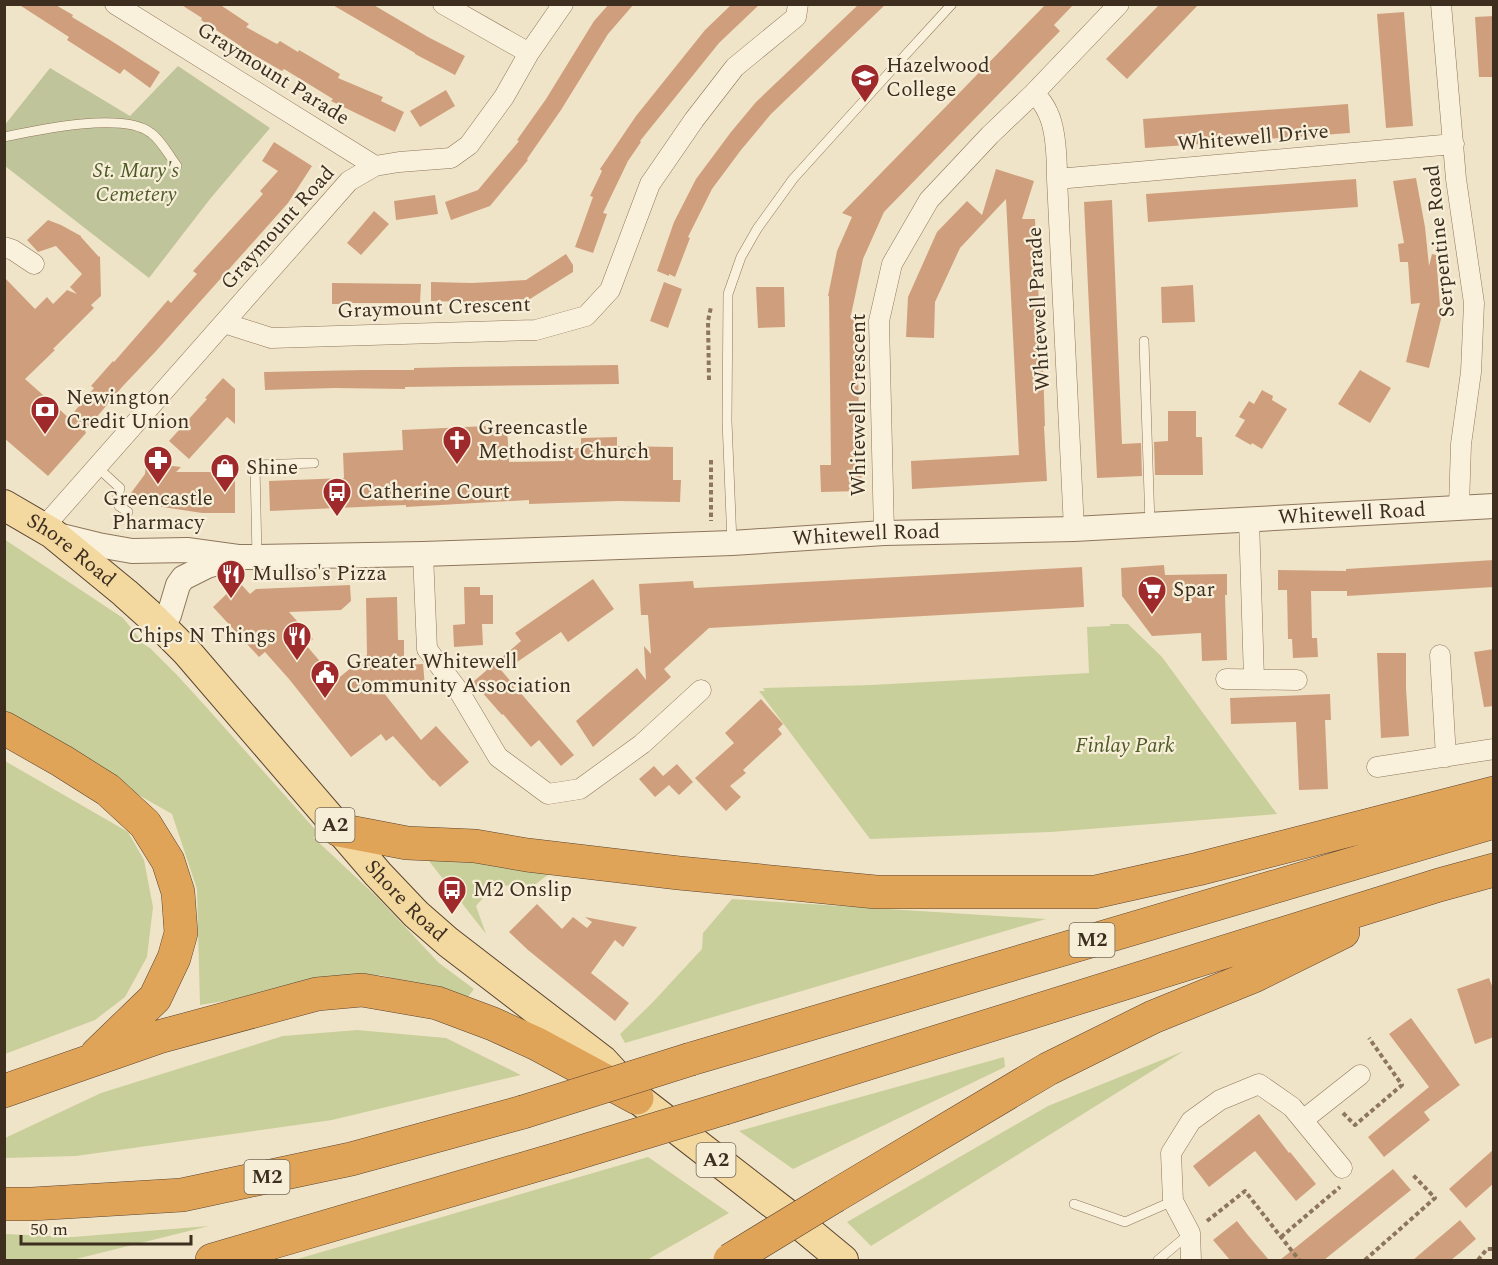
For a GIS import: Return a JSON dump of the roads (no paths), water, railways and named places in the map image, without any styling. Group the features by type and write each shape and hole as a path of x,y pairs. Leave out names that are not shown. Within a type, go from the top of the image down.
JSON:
{"highway":[{"path":"4,728 108,790 145,824 168,861 178,892 181,933 174,958 155,998 89,1062"},
{"path":"339,830 407,843 475,846 527,855 679,873 876,892 1095,892 1197,869 1494,793"},
{"name":"M2","path":"4,1204 182,1195 351,1159 523,1112 691,1059 1494,822"},
{"name":"M2","path":"212,1260 564,1157 1439,885 1494,870"},
{"path":"730,1260 1048,1069 1153,1017 1254,976 1439,885"},
{"path":"4,1091 162,1036 317,994 362,990 437,1004 493,1024 537,1044 637,1098"}],"main road":[{"name":"Shore Road","path":"4,505 48,531 125,593 162,627 187,652 378,874 428,925 603,1061 637,1098 843,1260"},
{"path":"797,1222 817,1260"}],"street":[{"name":"Graymount Parade","path":"115,4 375,166"},
{"path":"443,4 529,53"},
{"name":"Graymount Road","path":"48,531 97,467 349,181 375,166 451,158 469,145 504,97 529,53 563,4"},
{"name":"Graymount Crescent","path":"224,323 271,338 536,330 586,316 610,290 650,184 656,174 694,120 735,68 796,17 798,4"},
{"name":"Whitewell Crescent","path":"884,533 879,321 892,264 929,200 1119,4"},
{"name":"Serpentine Road","path":"1441,4 1456,179 1474,303 1471,372 1461,444 1459,507"},
{"name":"Whitewell Parade","path":"1034,93 1050,115 1057,152 1074,529"},
{"name":"Whitewell Drive","path":"1057,179 1454,144"},
{"path":"4,247 13,250 34,264"},
{"name":"Whitewell Road","path":"48,531 98,545 132,551 188,550 247,557 423,554 722,543 884,533 1074,529 1494,506"},
{"path":"1249,519 1254,679"},
{"path":"423,554 428,649 460,693 498,757 548,794 580,789 642,744 701,690"},
{"name":"Whitewell Road","path":"162,627 169,615 178,585 183,578 207,566 247,557"},
{"path":"1440,655 1446,757"},
{"path":"1226,679 1297,680"},
{"path":"1377,767 1494,749"},
{"path":"1303,1120 1360,1075"},
{"path":"1191,1260 1190,1233 1173,1201 1171,1153 1191,1121 1221,1100 1259,1084 1292,1107 1338,1173"}],"lane":[{"path":"722,543 727,422 728,294 741,257 757,229 793,179 952,4"},
{"path":"4,137 109,122 133,125 150,132 177,166"},
{"path":"1144,341 1150,525"},
{"path":"247,557 255,465 314,463"},
{"path":"97,467 120,488 117,499 119,507 128,512"},
{"path":"1074,1204 1125,1222 1173,1201"},
{"path":"1158,1260 1190,1233"}],"place":[{"name":"Hazelwood College","path":"865,104"},
{"name":"Newington Credit Union","path":"45,436"},
{"name":"Greencastle Methodist Church","path":"457,466"},
{"name":"Greencastle Pharmacy","path":"158,486"},
{"name":"Shine","path":"225,494"},
{"name":"Catherine Court","path":"337,518"},
{"name":"Mullso's Pizza","path":"231,600"},
{"name":"Spar","path":"1152,616"},
{"name":"Chips N Things","path":"297,662"},
{"name":"Greater Whitewell Community Association","path":"325,700"},
{"name":"M2 Onslip","path":"452,916"}],"park label":[{"name":"St. Mary's Cemetery","path":"136,183"},
{"name":"Finlay Park","path":"1125,746"}]}
